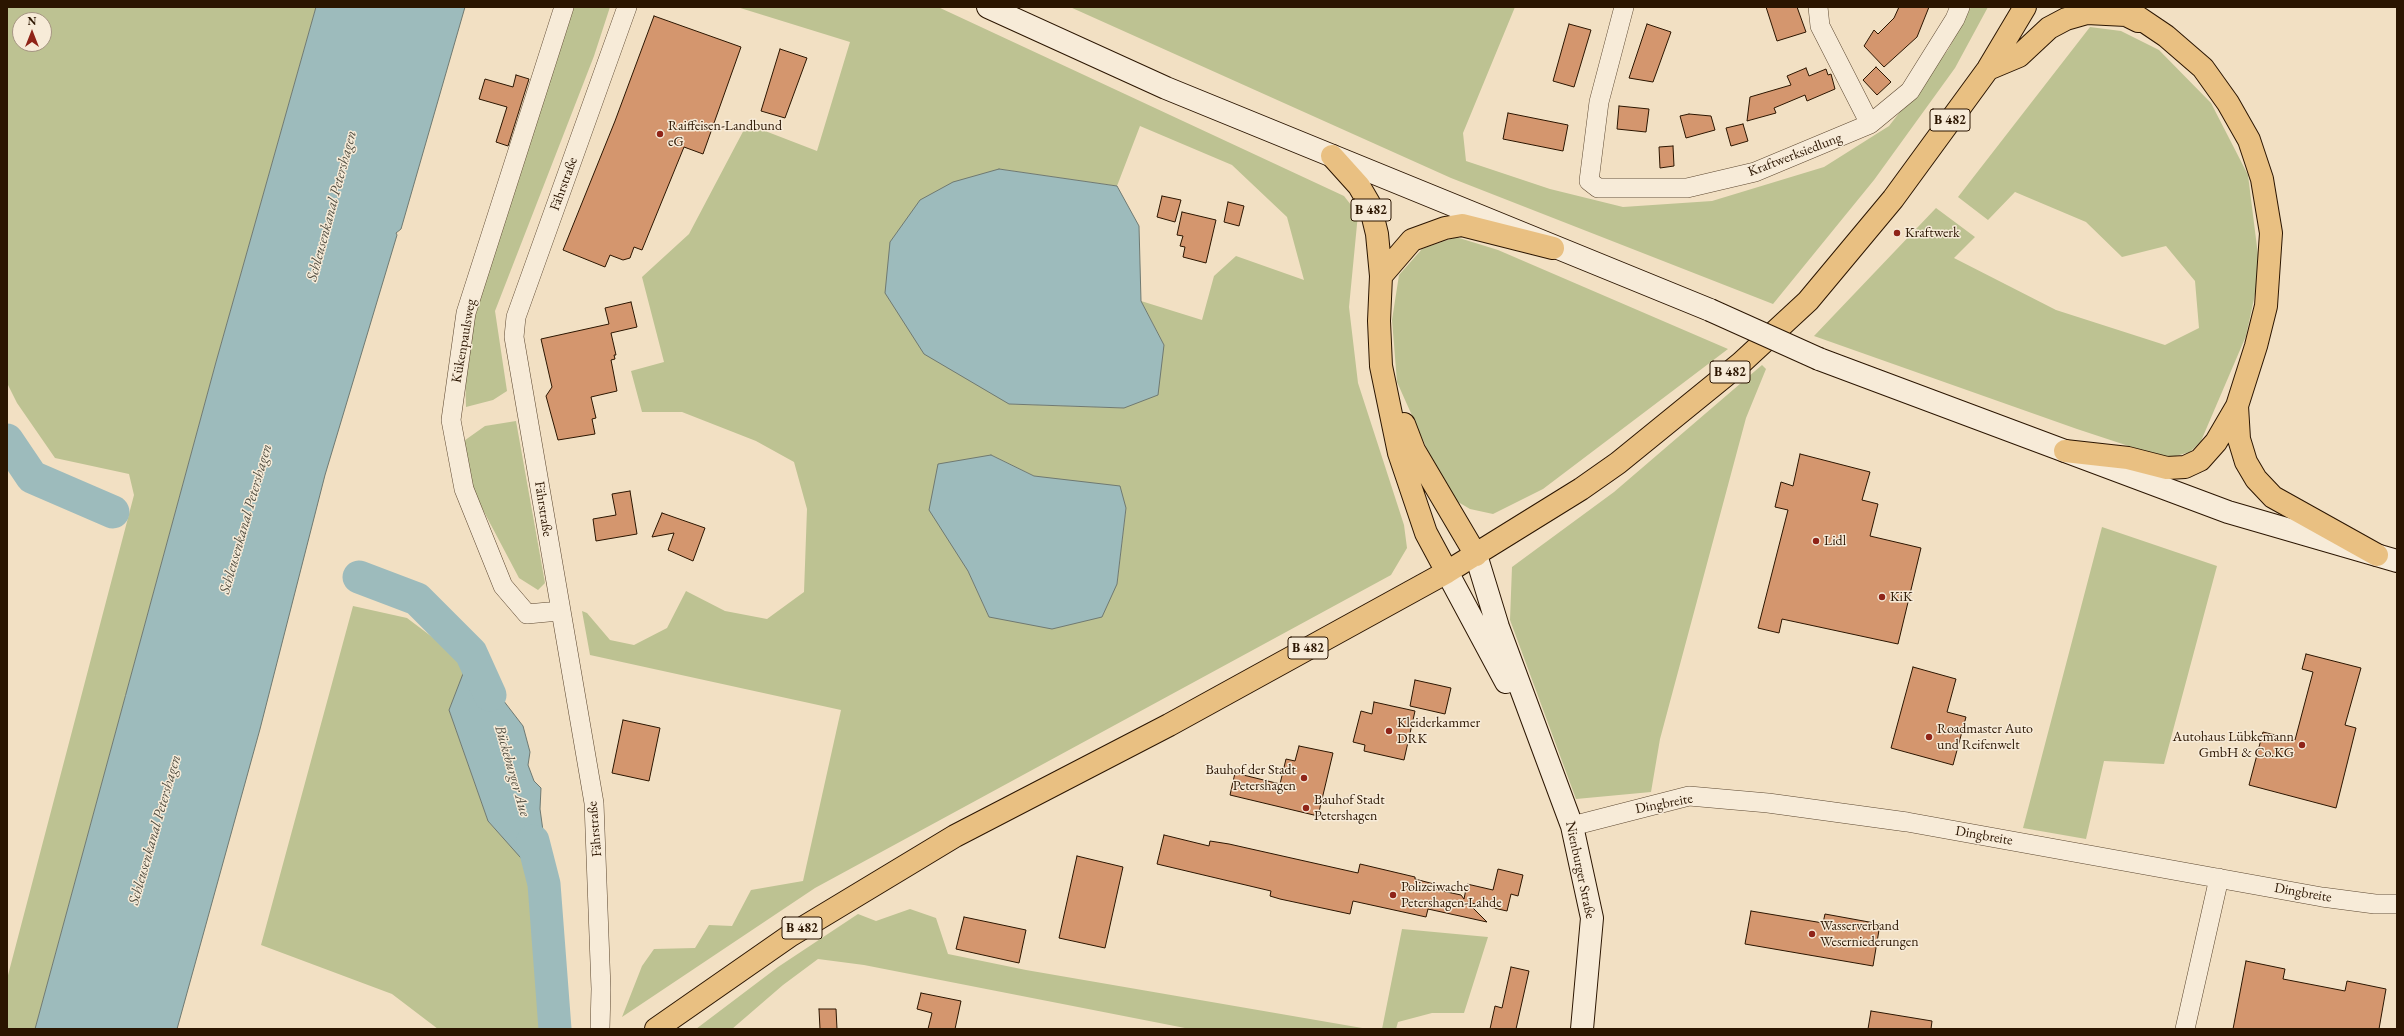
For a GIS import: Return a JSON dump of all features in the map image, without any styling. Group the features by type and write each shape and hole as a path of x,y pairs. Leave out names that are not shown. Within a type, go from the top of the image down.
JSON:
{"main road":[{"path":"988,7 1166,88 1553,248 1710,310 1819,359 2228,512 2387,558"},
{"name":"B 482","path":"656,1029 791,935 955,836 1169,725 1447,572 1581,489 1618,463 1741,363 1808,301 1893,199 1988,69 2025,7"},
{"path":"2065,451 2128,458 2167,468 2185,467 2200,460 2216,442 2237,406 2256,346 2266,306 2271,233 2262,179 2249,140 2228,103 2203,68 2166,36 2123,7"},
{"path":"1988,69 2019,56 2049,28 2087,13 2126,16 2166,36"},
{"name":"B 482","path":"1332,156 1359,186 1370,205 1377,234 1381,276 1379,321 1381,366 1414,450 1455,523 1476,555"},
{"path":"1381,276 1412,240 1445,228 1462,225 1553,248"},
{"path":"1381,366 1399,453 1426,533 1447,572"},
{"path":"2237,406 2239,439 2246,462 2256,479 2273,497 2387,558"},
{"name":"Nienburger Straße","path":"1476,555 1498,626 1558,784 1572,826 1592,918 1582,1029"},
{"name":"Nienburger Straße","path":"1447,572 1480,629 1558,784"}],"street":[{"name":"Kükenpaulsweg","path":"559,610 527,614 503,586 464,489 451,420 466,314 564,7"},
{"name":"Fährstraße","path":"600,1029 601,989 594,803 559,610 514,337 516,318 627,7"},
{"name":"Kraftwerksiedlung","path":"1624,7 1599,102 1589,181 1598,188 1687,188 1755,172 1870,124 1910,91 1955,19 1960,7"},
{"path":"1818,7 1820,26 1870,124"},
{"name":"Dingbreite","path":"1572,826 1689,796 1732,800 1906,822 2322,897 2375,904 2397,904"},
{"path":"2185,1029 2219,878"}],"green space":[{"path":"7,7 316,7 216,362 35,1029 7,1029 7,979 134,495 129,474 55,458 17,403 7,383"},
{"path":"574,7 610,7 594,56 495,311 507,391 493,400 466,407 465,370 476,311"},
{"path":"737,7 938,7 1344,196 1358,214 1349,307 1358,383 1404,525 1407,548 1391,575 815,888 622,1017 642,966 654,949 695,948 709,925 732,926 751,890 803,881 841,710 590,655 582,611 587,613 610,640 634,645 667,628 686,591 725,611 767,619 804,592 807,509 794,462 756,441 682,412 642,412 631,371 664,362 642,277 689,234 747,124 817,151 850,42","holes":["1140,126 1232,165 1287,217 1304,280 1236,256 1214,276 1202,320 1141,301 1164,345 1124,408 1009,404 999,169 1117,186","991,455 1034,476 1126,508 1117,584 989,617 968,571"]},
{"path":"1070,7 1515,7 1463,133 1466,161 1550,189 1623,207 1712,201 1824,167 1889,126 1948,50 1971,7 1988,7 1955,68 1874,180 1773,304 1451,178"},
{"path":"2090,27 2121,31 2159,50 2211,103 2248,175 2260,271 2246,336 2201,441 2190,452 2172,457 2162,457 2077,429 1814,336 1936,208 1975,237 1954,258 2056,310 2165,345 2199,328 2195,281 2166,246 2122,257 2086,222 2015,192 1988,220 1958,197"},
{"path":"1456,237 1498,250 1728,349 1543,489 1493,514 1470,509 1453,499 1440,478 1397,382 1392,320 1399,275 1422,249"},
{"path":"1762,365 1766,369 1746,418 1660,739 1651,792 1576,799 1510,620 1512,567 1614,492"},
{"path":"516,421 545,583 538,590 519,578 473,491 461,443 485,426"},
{"path":"2102,527 2217,566 2164,764 2104,761 2086,839 2023,828"},
{"path":"353,606 407,618 468,664 449,710 488,821 531,867 544,934 545,1029 438,1029 392,994 261,945"},
{"path":"910,909 936,918 948,954 1026,970 1368,1029 1190,1029 864,965 818,959 783,985 732,1029 696,1029 778,967 858,914 876,921"},
{"path":"1402,929 1488,937 1464,1013 1432,1013 1398,1022 1396,1029 1382,1029"}],"water":[{"name":"Schleusenkanal Petershagen","path":"316,7 465,7 401,229 396,233 397,235 325,475 260,729 177,1029 35,1029 216,362"},
{"path":"999,169 1117,186 1139,226 1141,301 1164,345 1158,395 1124,408 1009,404 924,354 885,293 890,242 920,200 953,182"},
{"path":"991,455 1034,476 1120,486 1126,508 1117,584 1102,617 1052,629 989,617 968,571 929,510 938,464"},
{"path":"471,653 485,663 503,700 523,726 530,752 528,765 534,781 541,788 540,809 544,838 555,882 544,884 488,821 449,710"}],"building":[{"path":"1766,7 1797,7 1806,32 1777,41"},
{"path":"1899,7 1929,7 1917,37 1884,67 1864,46 1874,30 1878,34 1894,18"},
{"name":"Raiffeisen-Landbund eG","path":"654,16 741,47 703,154 684,147 642,250 634,247 630,258 623,260 610,255 605,267 563,250 615,121"},
{"path":"1569,24 1591,30 1574,87 1553,81"},
{"path":"1647,24 1671,32 1653,82 1629,78"},
{"path":"780,49 807,58 785,118 761,111"},
{"path":"1876,67 1891,82 1877,95 1863,80"},
{"path":"1806,68 1809,76 1826,69 1828,75 1831,74 1835,89 1807,101 1805,95 1774,108 1776,113 1747,121 1750,97 1791,85 1787,76"},
{"path":"516,75 529,79 508,146 496,142 507,107 479,99 485,79 513,87"},
{"path":"1619,106 1649,109 1646,132 1617,129"},
{"path":"1508,113 1568,125 1563,151 1503,139"},
{"path":"1689,114 1711,116 1715,130 1686,138 1680,116"},
{"path":"1743,124 1748,141 1731,146 1726,128"},
{"path":"1673,146 1674,166 1660,168 1659,147"},
{"path":"1162,196 1181,200 1175,222 1157,217"},
{"path":"1228,202 1244,206 1239,226 1224,222"},
{"path":"1182,212 1216,220 1206,263 1183,257 1185,247 1180,246 1183,236 1177,235"},
{"path":"631,302 637,327 611,333 616,355 614,355 615,359 611,360 617,391 591,397 596,418 592,419 595,434 558,440 546,396 552,387 541,339 609,324 605,308"},
{"name":"Lidl","path":"1800,454 1870,472 1862,500 1878,504 1870,536 1921,548 1898,644 1782,619 1779,633 1758,628 1788,510 1775,507 1781,482 1793,486"},
{"path":"630,491 637,534 596,541 593,519 616,515 612,494"},
{"path":"662,513 705,528 693,561 668,550 674,533 652,537"},
{"path":"2306,654 2361,668 2345,725 2356,728 2336,808 2249,785 2263,732 2295,740 2313,672 2302,669"},
{"path":"1913,667 1956,679 1947,712 1966,717 1953,765 1891,748"},
{"path":"1415,680 1451,688 1445,714 1410,706"},
{"name":"Kleiderkammer DRK","path":"1374,702 1415,711 1404,760 1364,751 1365,745 1353,742 1361,711 1372,714"},
{"path":"623,720 660,728 649,781 612,773"},
{"name":"Bauhof der Stadt Petershagen","path":"1299,746 1333,753 1318,816 1230,795 1235,773 1280,784 1286,759 1295,761"},
{"path":"1164,835 1209,846 1210,841 1229,844 1358,873 1360,864 1415,877 1415,879 1434,884 1433,889 1461,895 1464,899 1467,884 1493,890 1498,869 1523,875 1518,896 1511,894 1507,911 1467,902 1487,922 1428,909 1426,917 1353,901 1350,914 1280,899 1270,896 1271,891 1157,864"},
{"path":"1077,856 1123,867 1105,948 1059,938"},
{"name":"Wasserverband Weserniederungen","path":"1751,911 1823,923 1825,914 1880,924 1873,966 1745,944"},
{"path":"964,917 1026,930 1019,963 956,949"},
{"path":"2246,961 2285,969 2283,979 2345,991 2347,981 2386,989 2379,1029 2233,1029"},
{"path":"1511,967 1529,971 1516,1029 1490,1029 1495,1006 1502,1008"},
{"path":"921,993 961,1001 955,1029 928,1029 932,1013 917,1009"},
{"path":"819,1009 836,1009 837,1029 820,1029"},
{"path":"1871,1011 1932,1021 1931,1029 1868,1029"}],"waterway":[{"name":"Bückeburger Aue","path":"7,440 32,477 113,512"},
{"name":"Bückeburger Aue","path":"359,577 417,599 471,653 490,695"},
{"name":"Bückeburger Aue","path":"533,841 544,884 555,1029"}],"place":[{"name":"Raiffeisen-Landbund eG","path":"660,134"},
{"name":"Kraftwerk","path":"1897,233"},
{"name":"Lidl","path":"1816,541"},
{"name":"KiK","path":"1882,597"},
{"name":"Kleiderkammer DRK","path":"1389,731"},
{"name":"Roadmaster Auto und Reifenwelt","path":"1929,737"},
{"name":"Autohaus Lübkemann GmbH & Co.KG","path":"2302,745"},
{"name":"Bauhof der Stadt Petershagen","path":"1304,778"},
{"name":"Bauhof Stadt Petershagen","path":"1306,808"},
{"name":"Polizeiwache Petershagen-Lahde","path":"1393,895"},
{"name":"Wasserverband Weserniederungen","path":"1812,934"}]}
